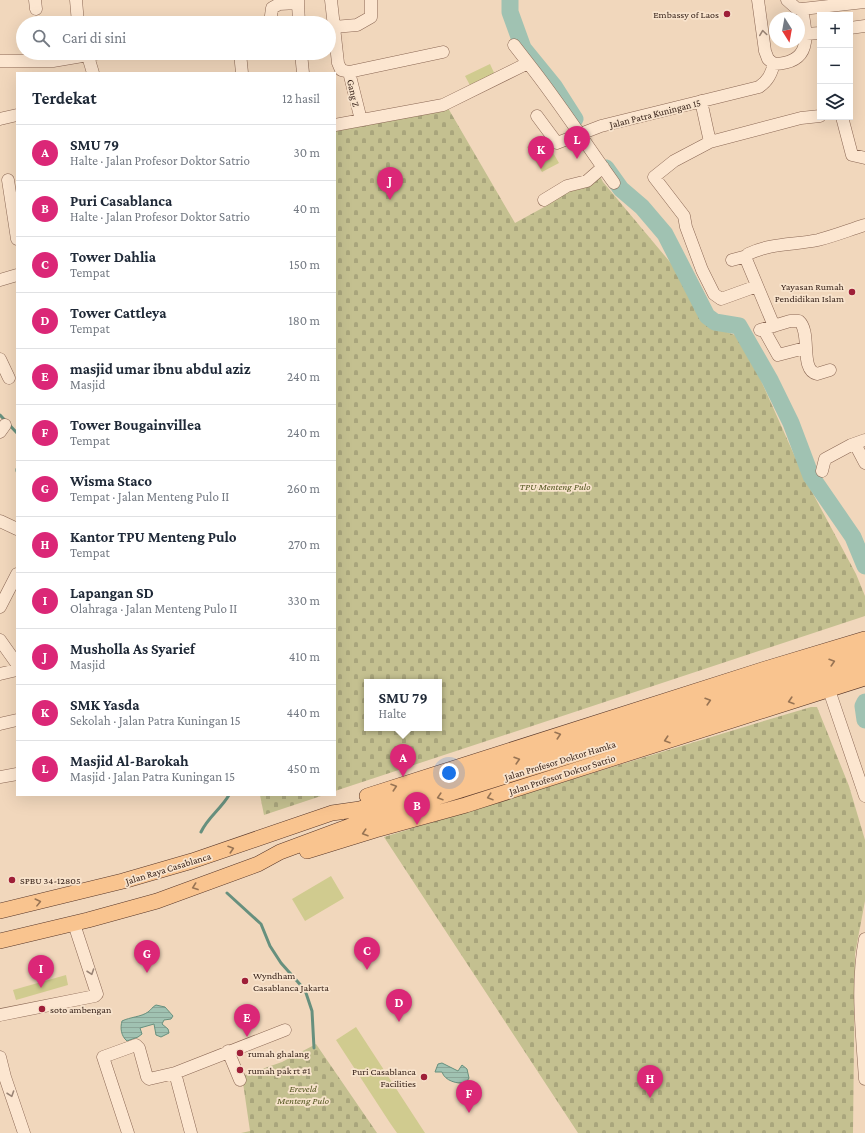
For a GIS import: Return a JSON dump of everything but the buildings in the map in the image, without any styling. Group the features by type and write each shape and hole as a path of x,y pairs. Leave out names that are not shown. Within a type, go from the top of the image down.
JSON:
{"main road":[{"path":"332,813 350,802 386,790 757,671 865,639"},
{"name":"Jalan Profesor Doktor Hamka","path":"258,864 280,852 375,811 865,652"},
{"name":"Jalan Profesor Doktor Hamka","path":"332,813 360,809 375,811 865,664"},
{"name":"Jalan Profesor Doktor Satrio","path":"258,864 281,860 375,830 466,805 865,678"},
{"name":"Jalan Raya Casablanca","path":"0,911 123,881 192,861 332,813"},
{"path":"0,942 74,924 157,901 258,864"}],"street":[{"path":"76,0 77,16"},
{"name":"Gang Z","path":"331,0 333,16"},
{"path":"336,27 358,25 371,17 371,0"},
{"path":"758,0 765,51 768,59 774,64 792,61 801,55 805,47 806,34 802,9"},
{"path":"787,0 796,8 802,9 865,2"},
{"path":"271,16 272,8 275,6 298,1 299,16"},
{"path":"853,28 865,26"},
{"path":"806,34 817,33"},
{"name":"Gang Z","path":"336,43 339,66 344,71 349,72 361,120"},
{"path":"514,45 584,133 603,167 614,183"},
{"path":"349,72 443,52"},
{"path":"0,61 58,60"},
{"path":"89,60 93,72"},
{"path":"241,60 242,72"},
{"path":"302,60 303,72"},
{"path":"336,125 443,105 528,63"},
{"name":"Jalan Patra Kuningan 15","path":"537,116 557,143 584,133 701,101 759,87 765,83 770,76 774,64"},
{"path":"701,101 710,142"},
{"path":"0,118 16,115"},
{"path":"757,286 722,299 714,294 694,249 686,228 684,216 654,177 674,162 710,142 795,119 817,116"},
{"path":"843,120 852,155 865,158"},
{"path":"544,200 567,186 587,180 603,167"},
{"path":"8,180 15,212 16,226"},
{"path":"732,260 747,256 764,248 784,243 816,240 865,225"},
{"path":"747,256 757,286 766,329 778,355 805,348"},
{"path":"0,280 16,275"},
{"path":"766,329 793,320 801,322 806,334 805,348 808,362 814,373 822,373 830,370"},
{"path":"0,359 9,378"},
{"path":"822,471 825,459 860,442 865,463"},
{"path":"0,521 16,529"},
{"path":"0,606 16,576"},
{"path":"0,640 16,663"},
{"path":"0,674 16,670"},
{"path":"829,690 865,796"},
{"path":"0,724 16,720"},
{"path":"0,777 16,774"},
{"path":"0,1015 95,996 97,994 74,924"},
{"path":"865,939 861,960 860,986 865,1079"},
{"path":"128,1133 103,1057 136,1045 139,1048 147,1077 149,1079 175,1074 228,1051 285,1030"},
{"path":"228,1051 240,1080"},
{"path":"0,1057 5,1077 24,1133"},
{"path":"175,1074 191,1133"}],"green space":[{"name":"TPU Menteng Pulo","path":"448,108 515,223 546,206 566,190 588,187 599,174 603,182 680,274 704,323 742,338 804,477 856,574 865,596 865,616 336,791 336,126"},
{"path":"811,707 817,707 849,786 865,840 865,901 855,954 853,1133 578,1133 384,837"},
{"path":"260,796 321,796 264,815"},
{"name":"Ereveld Menteng Pulo","path":"316,1044 377,1133 241,1133 250,1131 242,1076 282,1062"}],"shaded area":[{"path":"490,64 496,77 472,89 465,76"},
{"path":"544,137 559,163 542,172 527,147"},
{"path":"331,876 344,898 305,921 292,899"},
{"path":"66,975 68,985 16,1000 13,990"},
{"path":"156,1005 165,1007 173,1016 171,1019 164,1020 162,1024 168,1029 169,1033 161,1037 156,1035 154,1024 140,1028 142,1034 127,1041 123,1037 121,1026 122,1021 145,1014"},
{"path":"356,1027 425,1133 397,1133 390,1123 336,1040"},
{"path":"442,1063 458,1071 462,1065 467,1069 469,1078 466,1083 459,1083 449,1080 442,1072 435,1072 438,1064"}],"waterway":[{"path":"510,0 510,12 523,48 554,86 575,119"},
{"path":"606,168 621,189 642,207 665,234 707,316 715,322 739,326 770,380 791,423 811,476 853,537 865,566"},
{"path":"0,415 16,432"},
{"path":"865,702 863,706 865,720"},
{"path":"201,832 207,822 228,796"},
{"path":"227,893 261,924 270,946 281,963 305,990 312,1011 314,1048"}],"place":[{"name":"Embassy of Laos","path":"727,14"},
{"name":"Masjid Al-Barokah","path":"577,159"},
{"name":"SMK Yasda","path":"541,169"},
{"name":"Musholla As Syarief","path":"390,200"},
{"name":"Yayasan Rumah Pendidikan Islam","path":"852,292"},
{"name":"SMU 79","path":"403,777"},
{"name":"Puri Casablanca","path":"417,825"},
{"name":"SPBU 34-12805","path":"12,880"},
{"name":"Tower Dahlia","path":"367,970"},
{"name":"Wisma Staco","path":"147,973"},
{"name":"Wyndham Casablanca Jakarta","path":"245,981"},
{"name":"Lapangan SD","path":"41,988"},
{"name":"soto ambengan","path":"42,1009"},
{"name":"Tower Cattleya","path":"399,1022"},
{"name":"masjid umar ibnu abdul aziz","path":"247,1037"},
{"name":"rumah ghalang","path":"240,1053"},
{"name":"rumah pak rt #1","path":"240,1070"},
{"name":"Puri Casablanca Facilities","path":"424,1077"},
{"name":"Kantor TPU Menteng Pulo","path":"650,1098"},
{"name":"Tower Bougainvillea","path":"469,1113"}]}
